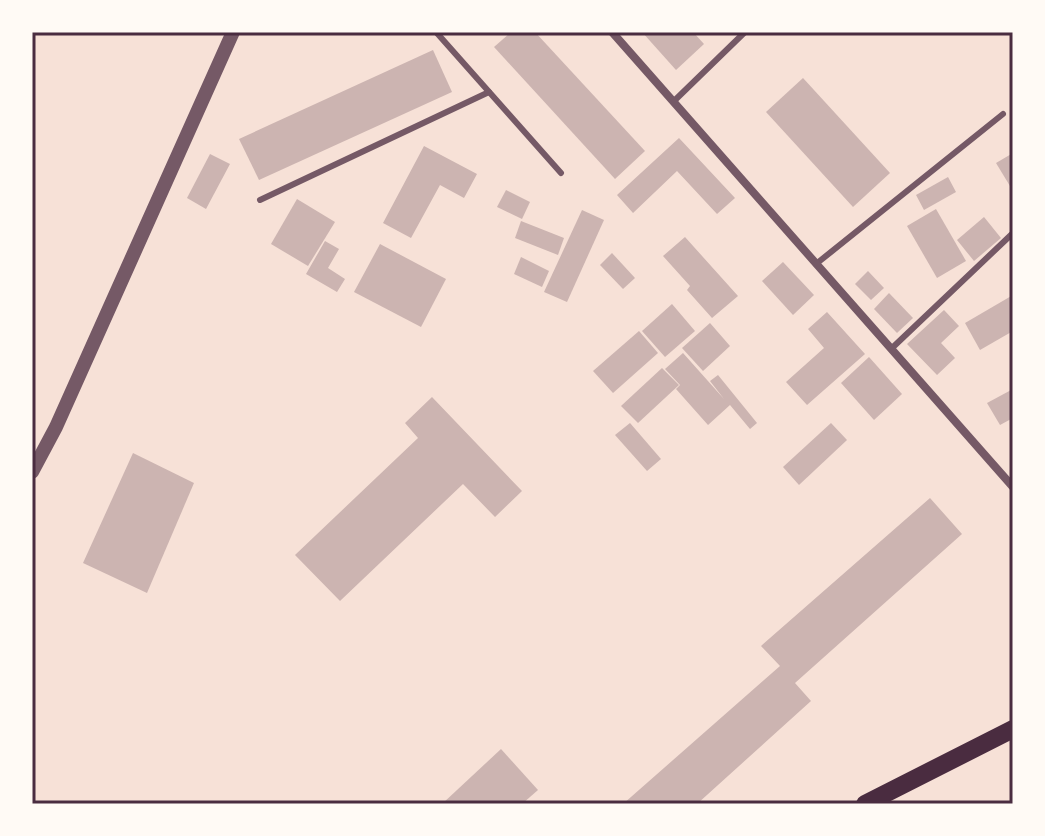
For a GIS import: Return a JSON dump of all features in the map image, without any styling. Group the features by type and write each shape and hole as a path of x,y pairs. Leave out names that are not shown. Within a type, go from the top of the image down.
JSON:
{"main road":[{"path":"865,804 1013,729"}],"street":[{"path":"32,472 56,427 233,32"},
{"path":"612,32 1013,487"}],"lane":[{"path":"436,32 561,173"},
{"path":"673,102 745,32"},
{"path":"260,200 489,92"},
{"path":"816,264 1003,114"},
{"path":"891,349 1013,233"}],"building":[{"path":"511,32 535,32 645,151 615,179 494,47"},
{"path":"642,32 693,32 704,44 676,70"},
{"path":"433,50 452,92 259,180 239,139"},
{"path":"803,78 890,173 853,207 766,112"},
{"path":"679,138 735,198 717,214 677,171 633,213 617,195"},
{"path":"424,146 477,174 464,198 440,185 411,238 383,223"},
{"path":"1013,153 1013,191 996,163"},
{"path":"210,154 230,164 206,209 187,198"},
{"path":"948,177 956,192 924,210 916,195"},
{"path":"506,190 530,202 522,219 497,207"},
{"path":"297,199 335,222 308,266 271,244"},
{"path":"936,209 966,261 937,278 907,226"},
{"path":"582,210 604,220 567,302 544,292"},
{"path":"984,217 1001,238 974,261 957,240"},
{"path":"521,221 564,238 558,255 515,238"},
{"path":"685,237 738,296 712,318 687,290 690,286 663,256"},
{"path":"325,241 339,249 328,268 345,279 337,292 306,274"},
{"path":"380,244 446,279 421,327 354,292"},
{"path":"612,253 635,278 623,289 600,265"},
{"path":"521,257 549,271 542,287 514,274"},
{"path":"783,262 814,295 793,315 762,281"},
{"path":"868,271 884,288 871,300 855,284"},
{"path":"889,293 913,318 897,333 874,309"},
{"path":"1013,295 1013,331 980,350 965,323"},
{"path":"672,304 695,331 665,357 642,331"},
{"path":"944,310 959,326 941,343 955,358 937,375 907,344"},
{"path":"827,312 865,354 807,405 786,382 824,348 808,329"},
{"path":"710,323 730,346 703,371 682,348"},
{"path":"639,331 658,353 613,393 593,371"},
{"path":"683,353 724,399 710,381 718,375 757,423 750,429 730,405 708,425 676,389 680,385 665,369"},
{"path":"869,357 902,394 874,420 841,383"},
{"path":"662,368 679,385 638,423 621,406"},
{"path":"1013,389 1013,418 1000,425 987,403"},
{"path":"432,397 522,491 495,517 463,484 340,601 295,555 418,438 405,423"},
{"path":"630,423 661,459 647,471 615,435"},
{"path":"831,423 847,440 799,485 783,467"},
{"path":"133,453 194,483 147,593 83,563"},
{"path":"930,498 962,534 795,683 811,701 697,804 623,804 780,666 761,646"},
{"path":"501,749 538,790 522,804 442,804"}]}
